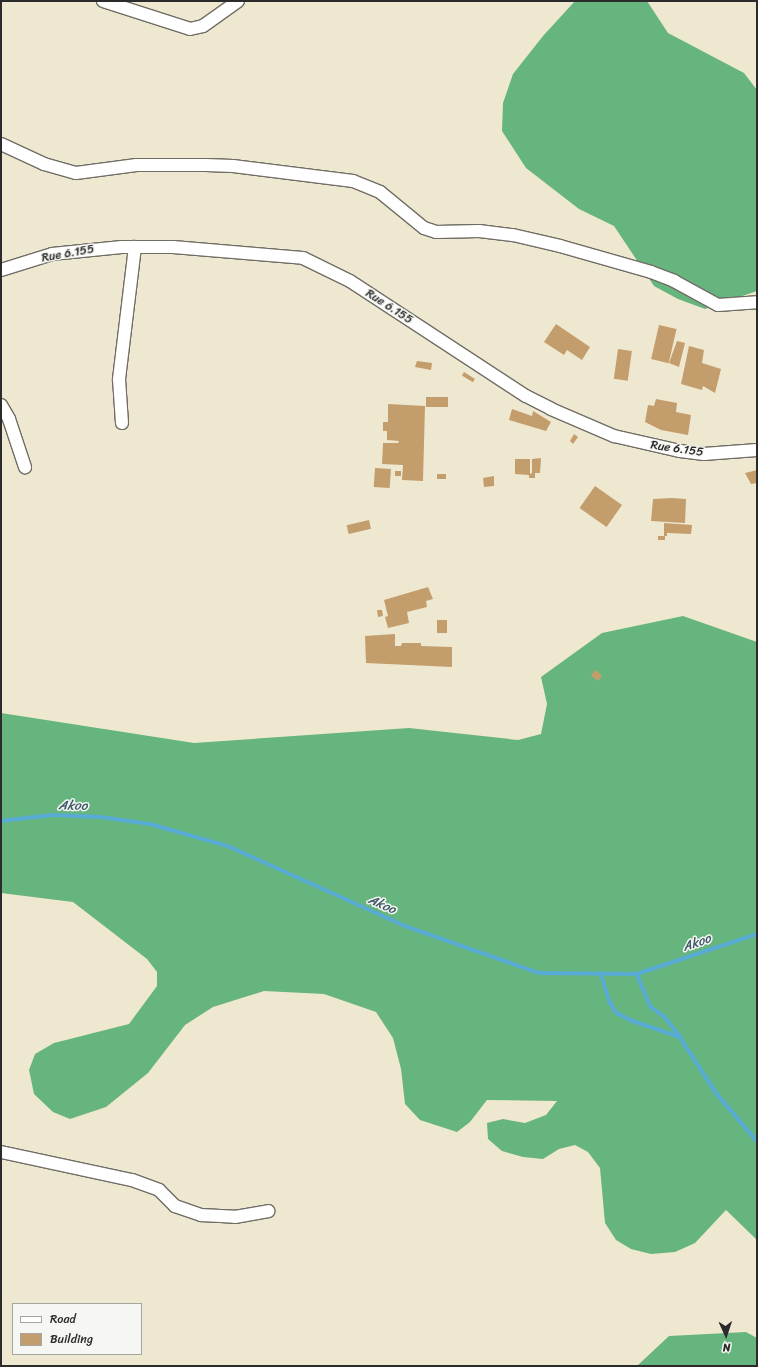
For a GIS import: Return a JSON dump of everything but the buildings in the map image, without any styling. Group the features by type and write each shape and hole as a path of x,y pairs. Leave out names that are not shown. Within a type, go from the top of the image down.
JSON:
{"street":[{"path":"103,1 190,29 203,26 238,1"},
{"path":"1,144 44,164 76,172 136,165 213,165 353,181 380,192 424,228 436,232 479,230 521,237 651,272 674,281 718,305 757,302"},
{"path":"122,423 119,379 135,247"},
{"name":"Rue 6.155","path":"1,270 52,254 79,250 135,247 242,251 303,258 350,281 526,396 576,420 633,442 680,451 704,454 757,450"},
{"path":"1,405 10,419 25,467"},
{"path":"1,1152 132,1180 159,1190 175,1206 201,1215 235,1217 268,1211"}],"green space":[{"path":"575,1 647,1 668,33 744,73 757,90 757,291 705,309 678,299 654,286 614,226 579,209 526,168 502,131 503,103 513,74 543,36"},
{"path":"683,616 757,642 757,1240 726,1210 695,1243 675,1252 651,1254 631,1249 616,1240 605,1223 600,1168 588,1152 575,1145 559,1149 543,1159 523,1157 502,1151 488,1139 487,1123 503,1119 525,1123 546,1115 557,1101 487,1100 470,1122 457,1132 420,1120 405,1104 401,1069 393,1038 376,1012 324,994 264,991 213,1007 185,1025 148,1073 106,1107 70,1119 53,1112 34,1094 29,1070 35,1054 54,1043 129,1024 157,986 157,972 147,959 73,902 1,893 1,713 194,743 409,728 518,740 541,734 547,704 541,677 602,633"},
{"path":"746,1332 757,1338 757,1366 637,1366 669,1336"}],"waterway":[{"name":"Akoo","path":"1,821 52,815 101,817 150,824 228,846 405,926 539,973 637,974 757,934"},
{"path":"601,973 610,1002 617,1013 633,1021 680,1037 717,1094 757,1141"},
{"path":"637,974 651,1007 665,1017 680,1036"}]}
